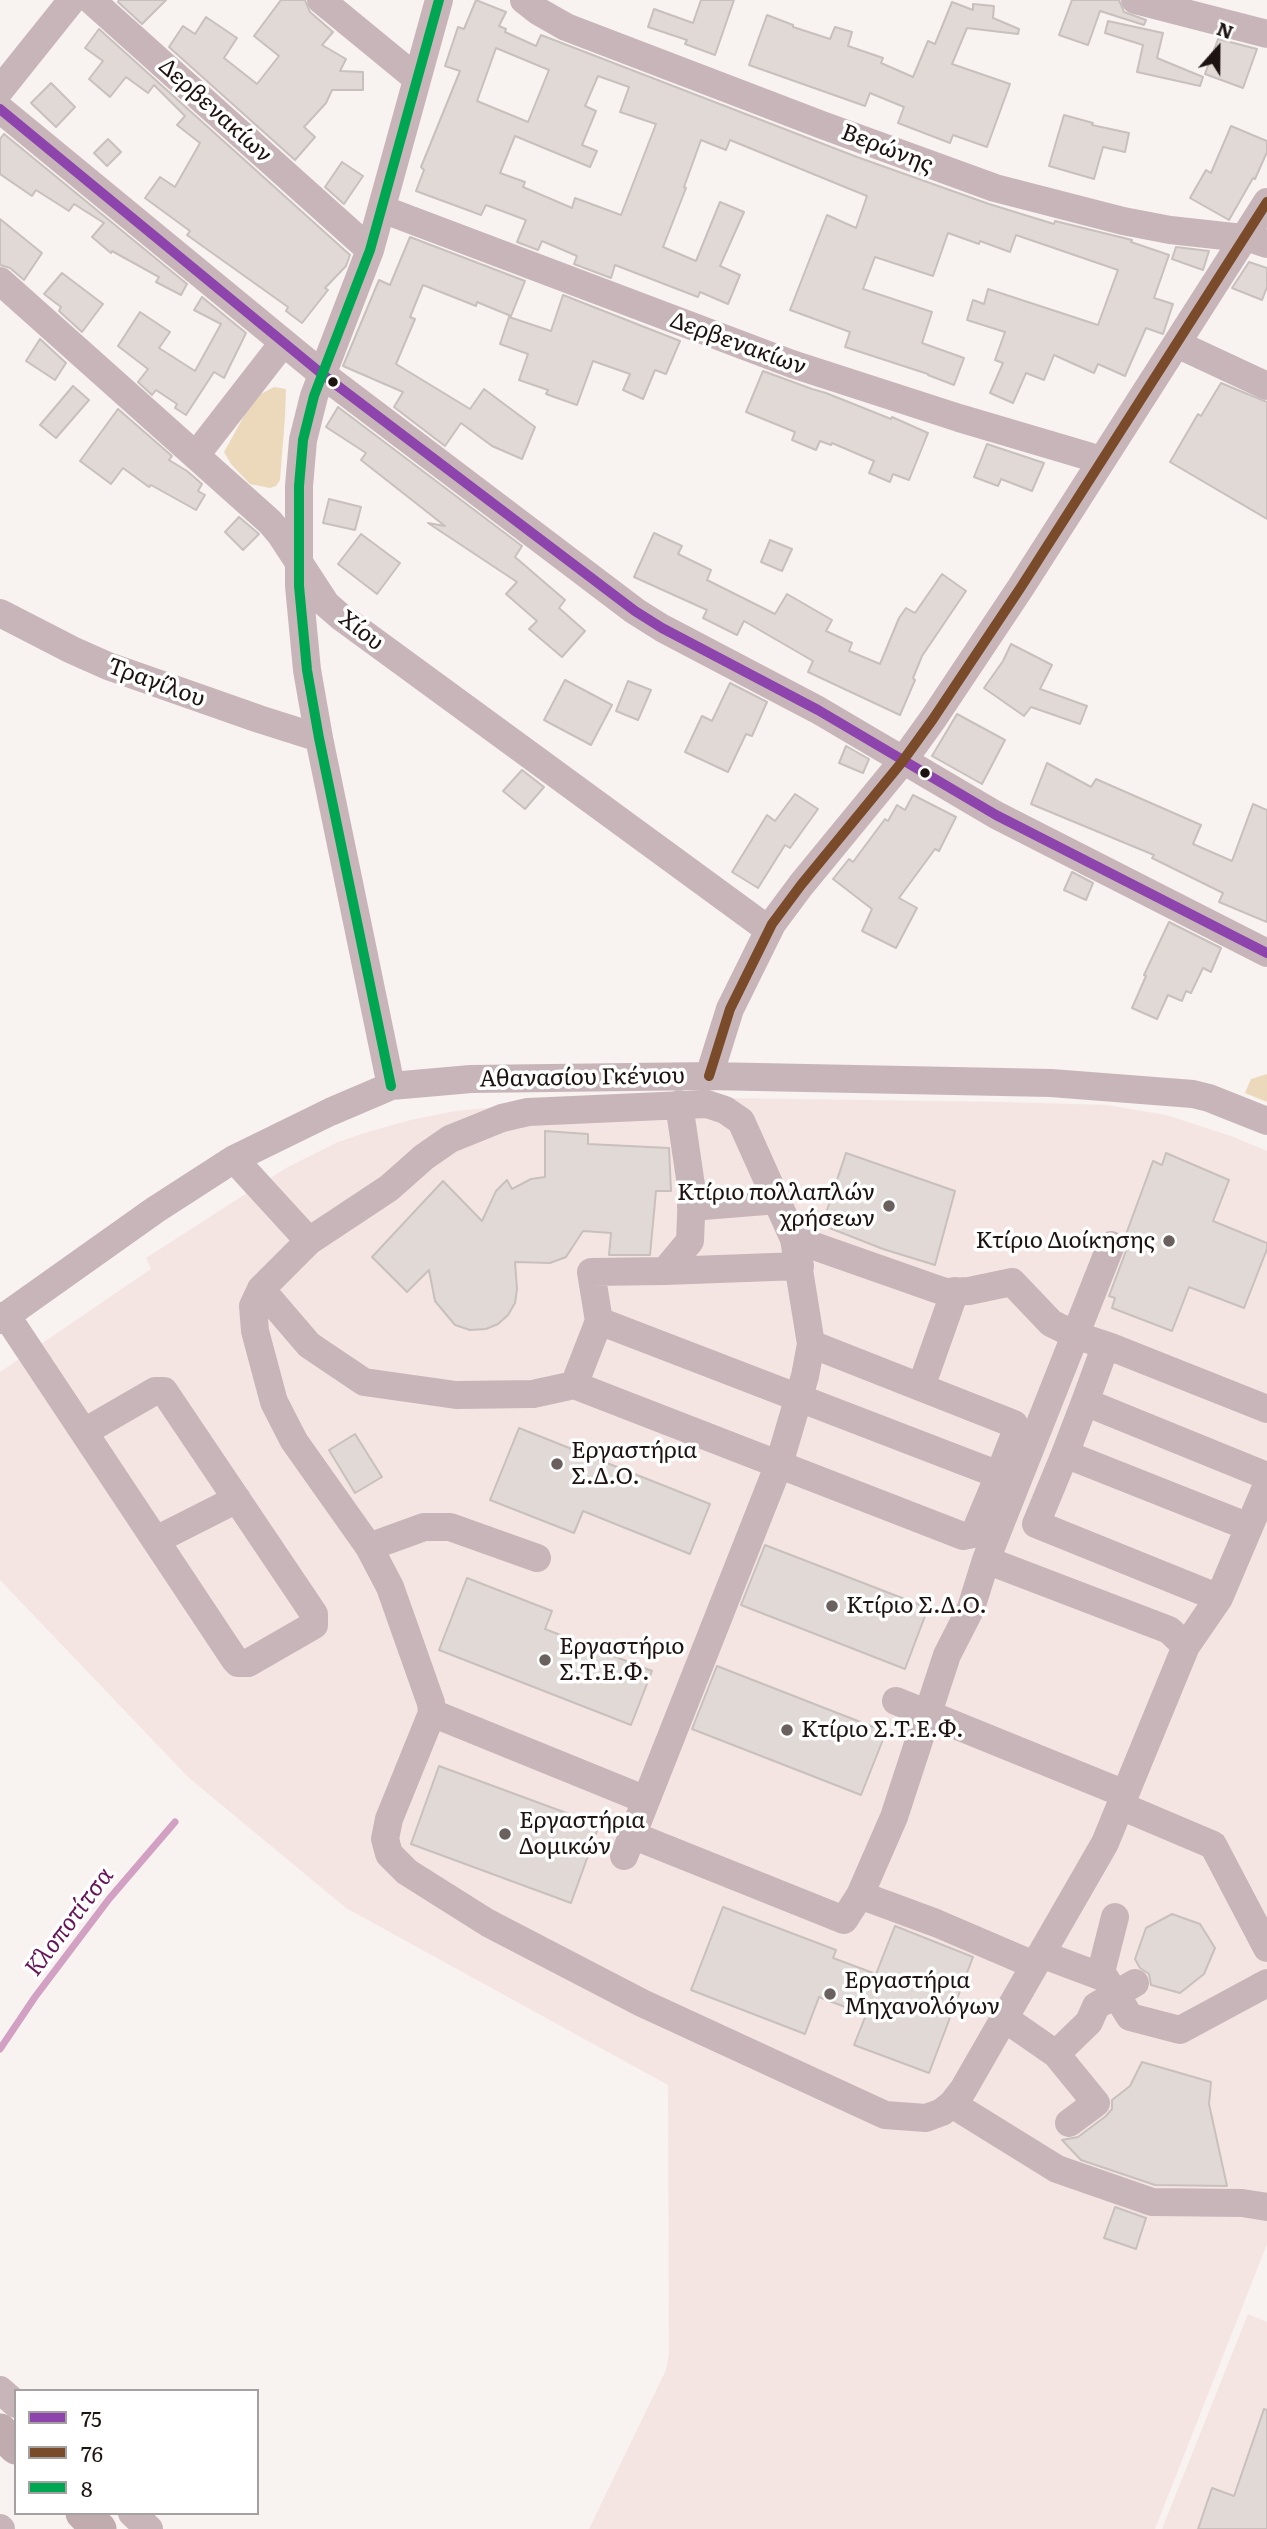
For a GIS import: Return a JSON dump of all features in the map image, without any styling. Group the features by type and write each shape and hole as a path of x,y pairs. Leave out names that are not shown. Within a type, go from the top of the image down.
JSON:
{"main road":[{"path":"0,2431 14,2445"},
{"path":"85,2515 99,2529"}],"street":[{"path":"0,90 72,0"},
{"name":"Δερβενακίων","path":"91,0 370,250"},
{"path":"320,0 416,78"},
{"path":"391,1086 319,738 303,639 298,561 299,486 307,421 322,374 370,250 439,0"},
{"name":"Βερώνης","path":"524,0 556,10 822,125 995,188 1123,221 1179,232 1256,242"},
{"path":"1135,0 1267,34"},
{"path":"0,109 322,374 635,611 662,628 818,710 902,762 996,815 1267,953"},
{"path":"709,1076 730,1009 769,930 801,884 902,762 970,666 1177,344 1256,242 1267,202"},
{"name":"Δερβενακίων","path":"382,209 792,364 1101,460"},
{"name":"Χίου","path":"0,281 270,522 326,604 361,633 769,930"},
{"path":"196,455 284,342"},
{"path":"1177,344 1267,386"},
{"name":"Τραγίλου","path":"0,613 108,667 319,738"},
{"name":"Αθανασίου Γκένιου","path":"3,1318 155,1210 234,1158 391,1086 471,1079 709,1076 1051,1083 1171,1091 1209,1098 1267,1121"},
{"path":"665,1272 690,1241 692,1192 679,1104"},
{"path":"811,1344 1014,1424 1015,1434 999,1475 997,1506 986,1560 971,1608 947,1655 894,1817 860,1895 844,1920 628,1846 779,1464 799,1398 811,1344 797,1252 778,1200 741,1121 725,1110 707,1104 528,1112 502,1118 450,1139 424,1157 389,1188 309,1241 261,1290 253,1306 255,1331 274,1402 294,1441 369,1547 390,1587 431,1703 432,1713 389,1819 385,1839 389,1854 407,1872 488,1923 642,2003 870,2110 897,2118 926,2118 942,2112 963,2090 1105,1843 1186,1646 1219,1598 1260,1507 1065,1454"},
{"path":"234,1158 309,1241"},
{"path":"691,1207 778,1200"},
{"path":"261,1290 309,1345 364,1381 456,1395 533,1394 575,1385 969,1536 997,1506 1075,1335 1111,1245"},
{"path":"575,1385 599,1321 591,1272 665,1272 797,1252 945,1292 1012,1282 1051,1323 1075,1335 1267,1409"},
{"path":"921,1387 955,1291"},
{"path":"3,1318 84,1432 235,1660 238,1663 248,1663 311,1628 316,1619 164,1391 155,1391 84,1432"},
{"path":"599,1321 999,1475"},
{"path":"1036,1524 1103,1353 1111,1347"},
{"path":"1086,1402 1267,1476"},
{"path":"156,1540 237,1499"},
{"path":"997,1506 1219,1598"},
{"path":"369,1547 424,1527 450,1527 537,1558"},
{"path":"986,1560 1169,1630 1186,1646"},
{"path":"896,1701 1123,1800 1213,1845 1267,1948"},
{"path":"432,1713 646,1800"},
{"path":"860,1895 1037,1959 1117,1984"},
{"path":"1115,1917 1117,1984 1130,2017 1180,2030 1267,1983"},
{"path":"1056,2054 1088,2022 1096,2006 1117,1984"},
{"path":"1004,2018 1056,2054 1096,2103 1069,2123"},
{"path":"952,2104 1058,2169 1152,2202 1242,2203 1267,2207"},
{"path":"0,2390 14,2402"},
{"path":"134,2515 149,2529"}],"shaded area":[{"path":"274,387 286,389 285,417 280,480 276,486 270,488 250,484 231,464 224,452 250,405 257,396"},
{"path":"1267,1074 1267,1102 1245,1093 1251,1079"},
{"path":"725,1098 1107,1105 1166,1115 1267,1151 1267,2244 1155,2529 589,2529 666,2370 669,2353 668,2085 346,1908 188,1777 0,1580 0,1372 151,1269 146,1258 286,1168 338,1142 371,1131 455,1111 519,1105"},
{"path":"1248,2314 1267,2322 1267,2529 1162,2529"}],"building":[{"path":"166,0 142,24 118,2"},
{"path":"281,0 305,0 310,12 333,32 322,45 346,59 340,71 363,72 363,90 332,90 326,103 304,127 315,137 295,160 169,47 183,26 195,34 206,17 237,38 224,58 257,84 279,56 254,36"},
{"path":"476,0 506,12 499,26 506,29 505,32 536,46 541,35 857,157 989,204 1054,224 1055,221 1132,240 1131,242 1169,255 1154,298 1173,304 1163,334 1146,328 1125,376 1098,364 1094,373 1054,355 1044,380 1026,373 1013,403 990,393 1003,363 995,360 1005,332 967,320 973,300 984,304 988,289 1098,325 1118,270 1016,235 1010,252 948,233 933,276 875,257 863,289 932,312 922,343 964,358 954,385 845,347 850,332 790,310 827,215 856,228 867,196 730,140 726,150 701,140 663,247 696,261 720,202 744,212 720,266 740,275 728,304 700,292 698,297 615,265 611,278 574,264 577,256 542,241 538,250 517,242 526,220 486,205 481,215 416,191 424,170 421,167 460,71 445,66 458,27 464,29","holes":["496,48 549,70 528,122 477,101","598,76 629,87 620,112 656,124 621,215 575,198 572,208 523,187 525,182 500,173 515,136 590,167 597,151 582,145 596,111 585,106"]},
{"path":"701,0 734,0 715,55 685,44 687,40 648,27 654,9 693,23"},
{"path":"1072,0 1119,0 1124,12 1146,20 1144,25 1100,11 1088,45 1059,35"},
{"path":"952,2 973,10 973,4 994,6 993,18 1019,29 1018,34 967,28 952,64 1010,84 987,147 953,135 950,143 898,123 904,107 870,93 865,106 749,65 767,15 830,39 835,27 852,32 848,46 883,58 881,63 913,77 928,41 935,44"},
{"path":"1108,21 1163,33 1157,58 1203,77 1200,86 1137,72 1143,45 1105,33"},
{"path":"99,29 350,255 346,266 325,288 328,290 302,323 286,311 288,307 187,235 190,231 145,198 160,177 175,187 200,143 177,125 185,116 154,85 148,93 126,77 110,97 89,79 103,61 85,48"},
{"path":"1218,39 1257,49 1243,88 1205,74"},
{"path":"51,83 75,107 56,127 31,103"},
{"path":"1064,115 1093,123 1092,125 1129,133 1125,152 1103,147 1094,179 1049,166"},
{"path":"1231,126 1267,141 1267,152 1255,179 1253,178 1229,220 1190,198 1206,170 1211,173"},
{"path":"4,134 187,284 181,295 156,282 159,277 112,251 111,253 92,237 104,223 74,204 69,211 36,190 32,196 0,174 0,139"},
{"path":"108,139 121,152 107,166 94,153"},
{"path":"342,162 363,176 344,204 325,187"},
{"path":"0,219 42,253 24,280 10,268 0,265"},
{"path":"410,237 525,281 511,316 477,302 476,306 423,285 410,317 415,319 396,364 470,409 484,389 535,427 522,459 492,446 461,423 445,446 394,407 403,392 343,366 379,280 390,285"},
{"path":"1176,247 1209,251 1203,270 1172,259"},
{"path":"1249,262 1267,268 1267,287 1262,300 1232,288"},
{"path":"62,273 103,304 82,332 59,311 61,307 44,294"},
{"path":"563,295 680,341 666,374 655,370 643,399 623,390 630,374 593,361 577,405 546,394 548,390 519,380 528,354 500,344 509,317 551,331"},
{"path":"202,297 246,333 224,378 214,372 186,415 175,408 177,404 156,390 152,395 138,382 148,369 118,346 140,312 170,332 159,348 195,371 221,324 194,310"},
{"path":"40,339 66,363 55,380 26,361"},
{"path":"763,371 891,419 892,417 928,433 909,480 893,474 890,482 869,473 874,461 832,443 831,445 820,441 816,450 792,440 795,432 746,412"},
{"path":"1221,383 1267,402 1267,519 1170,462 1198,414 1201,416"},
{"path":"73,386 89,400 56,438 40,425"},
{"path":"338,407 522,546 515,557 565,600 559,608 585,631 562,657 529,629 537,621 506,594 517,582 428,523 445,526 361,460 366,453 326,427"},
{"path":"118,409 172,456 169,460 202,484 198,491 205,495 196,510 151,485 149,487 123,468 111,484 80,461"},
{"path":"987,444 1044,463 1032,491 1001,479 998,486 974,477"},
{"path":"329,499 361,507 355,530 323,523"},
{"path":"239,517 259,534 243,550 225,532"},
{"path":"654,533 682,546 678,554 711,570 707,580 775,614 787,594 832,620 826,631 852,643 849,651 880,664 899,618 906,608 915,613 942,574 966,591 922,656 900,715 808,672 813,661 744,621 737,635 703,618 707,610 634,577"},
{"path":"361,534 400,563 377,594 338,564"},
{"path":"770,540 792,549 782,571 761,562"},
{"path":"1011,644 1052,665 1040,689 1087,706 1080,724 1031,707 1024,716 984,688"},
{"path":"565,680 612,705 591,745 544,720"},
{"path":"628,681 651,690 638,720 616,711"},
{"path":"730,683 767,702 752,736 746,734 728,772 685,752 702,716 712,721"},
{"path":"957,714 1005,740 982,784 932,756"},
{"path":"846,746 869,759 863,773 839,763"},
{"path":"1047,763 1091,787 1096,779 1201,825 1193,844 1232,861 1253,804 1267,810 1267,922 1219,902 1223,893 1152,858 1154,855 1031,804"},
{"path":"522,770 544,787 525,809 503,791"},
{"path":"795,794 818,809 790,848 785,845 758,888 732,872 767,815 775,821"},
{"path":"913,795 956,817 939,851 935,849 899,898 917,908 896,948 862,931 872,909 833,879 849,859 853,862 885,819 888,821 897,805 905,810"},
{"path":"1072,872 1093,883 1086,900 1064,890"},
{"path":"1169,922 1221,948 1211,972 1203,968 1191,993 1186,991 1182,1001 1168,995 1157,1019 1132,1008"},
{"path":"545,1131 588,1134 588,1144 669,1148 671,1191 656,1191 650,1255 609,1255 611,1233 583,1231 566,1257 550,1263 515,1262 517,1289 515,1303 508,1315 498,1324 486,1329 470,1330 455,1325 435,1301 429,1270 407,1292 372,1257 443,1181 482,1221 496,1191 507,1180 512,1189 531,1179 545,1177"},
{"name":"Κτίριο πολλαπλών χρήσεων","path":"846,1153 955,1191 935,1265 883,1249 822,1225"},
{"name":"Κτίριο Διοίκησης","path":"1166,1153 1229,1180 1213,1221 1267,1243 1244,1308 1189,1287 1172,1331 1112,1308 1115,1298 1109,1296 1126,1251 1125,1237 1153,1161 1162,1165"},
{"name":"Εργαστήρια Σ.Δ.Ο.","path":"519,1428 710,1504 690,1554 583,1511 574,1533 490,1500"},
{"path":"355,1434 382,1477 355,1493 329,1450"},
{"name":"Κτίριο Σ.Δ.Ο.","path":"765,1545 928,1608 905,1669 741,1605"},
{"name":"Εργαστήριο Σ.Τ.Ε.Φ.","path":"467,1578 552,1611 545,1629 652,1671 631,1725 439,1650"},
{"name":"Κτίριο Σ.Τ.Ε.Φ.","path":"717,1666 886,1732 861,1795 692,1729"},
{"name":"Εργαστήρια Δομικών","path":"439,1766 599,1825 571,1903 411,1844"},
{"name":"Εργαστήρια Μηχανολόγων","path":"723,1907 836,1950 833,1958 876,1974 895,1926 973,1957 929,2073 854,2045 866,2015 819,1997 805,2034 691,1990"},
{"path":"1172,1914 1200,1924 1215,1948 1204,1974 1180,1993 1151,1985 1149,1974 1140,1968 1135,1959 1146,1928"},
{"path":"1142,2062 1211,2082 1209,2104 1227,2186 1155,2185 1081,2160 1062,2140 1078,2137 1106,2116 1112,2109 1112,2100 1130,2086"},
{"path":"1115,2207 1146,2218 1136,2249 1104,2238"},
{"path":"1264,2409 1267,2410 1267,2529 1198,2529 1212,2488 1234,2496"}],"waterway":[{"name":"Κλοποτίτσα","path":"0,2049 35,1997 109,1899 175,1822"}],"transit line":[{"name":"8","path":"391,1086 307,670 299,586 299,486 303,440 314,396 370,250 439,0"},
{"name":"75","path":"0,109 322,374 635,611 662,628 818,710 996,815 1267,953"},
{"name":"76","path":"709,1076 730,1009 772,924 902,762 933,719 1021,587 1267,202"}],"place":[{"name":"Κτίριο πολλαπλών χρήσεων","path":"889,1206"},
{"name":"Κτίριο Διοίκησης","path":"1169,1241"},
{"name":"Εργαστήρια Σ.Δ.Ο.","path":"557,1464"},
{"name":"Κτίριο Σ.Δ.Ο.","path":"832,1606"},
{"name":"Εργαστήριο Σ.Τ.Ε.Φ.","path":"545,1660"},
{"name":"Κτίριο Σ.Τ.Ε.Φ.","path":"787,1730"},
{"name":"Εργαστήρια Δομικών","path":"505,1834"},
{"name":"Εργαστήρια Μηχανολόγων","path":"830,1994"}]}
